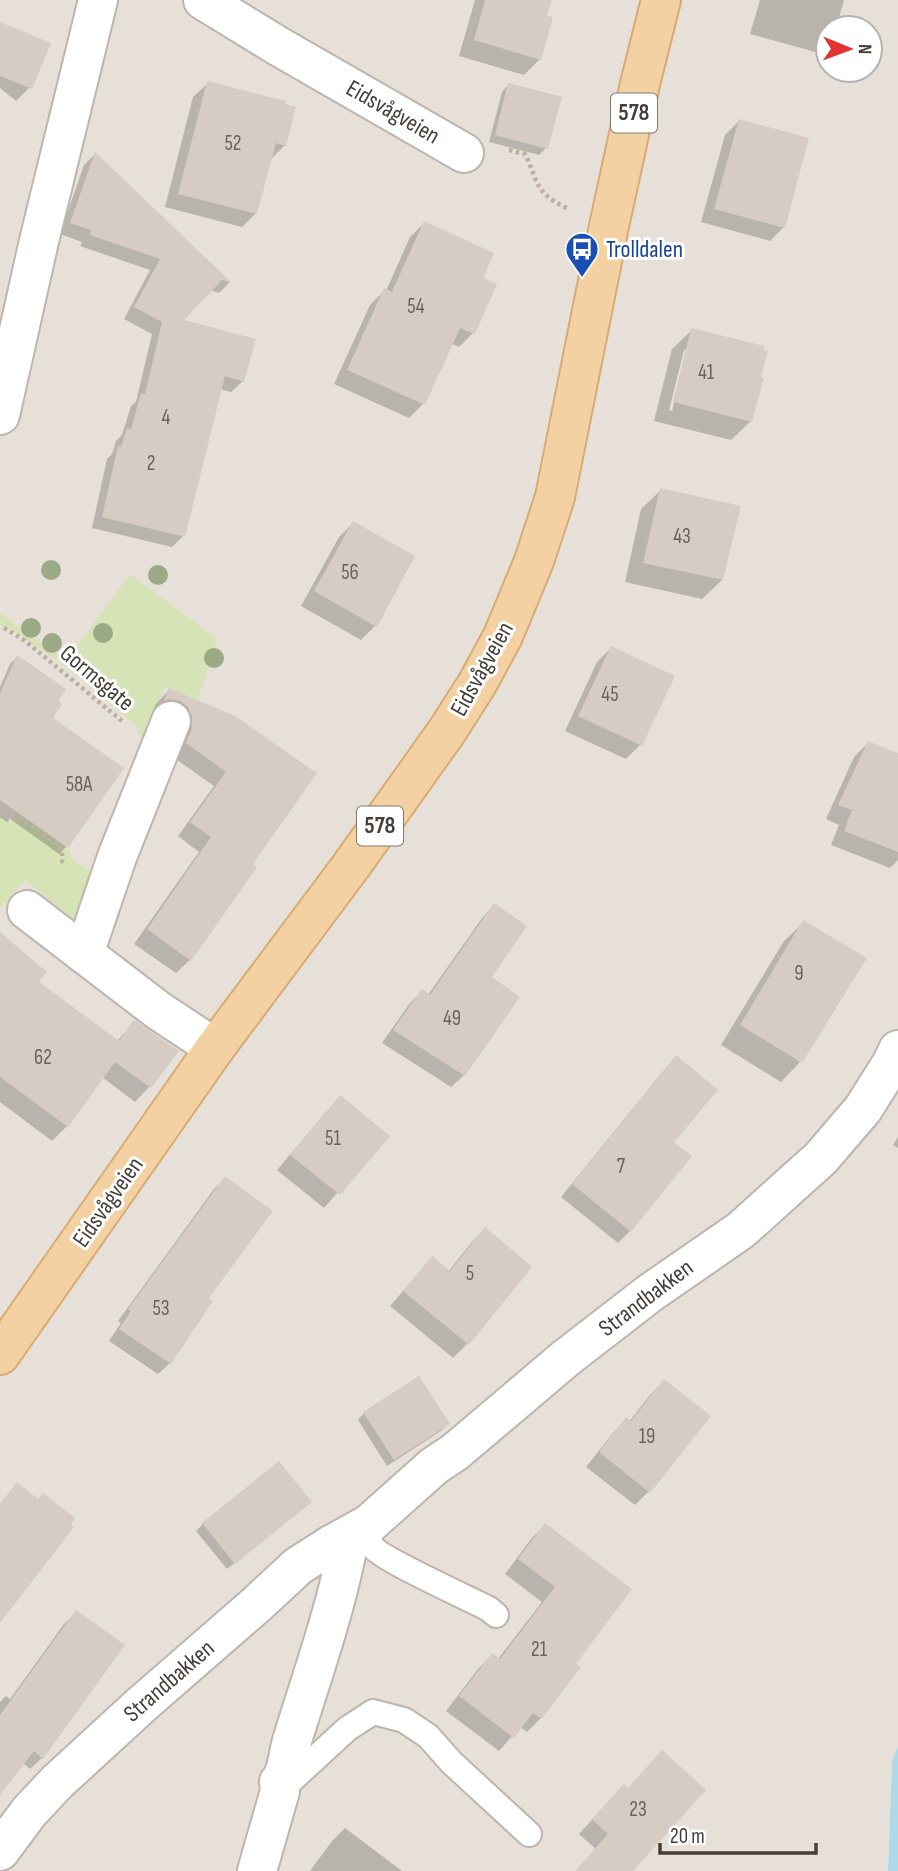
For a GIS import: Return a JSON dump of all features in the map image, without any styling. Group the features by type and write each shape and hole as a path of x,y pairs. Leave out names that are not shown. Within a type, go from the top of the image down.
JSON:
{"main road":[{"name":"Eidsvågveien","path":"0,1355 215,1048 351,866 447,731 503,636 534,561 555,497 609,226 661,0"}],"street":[{"path":"0,415 38,242 99,0"},
{"name":"Eidsvågveien","path":"203,0 464,153"},
{"path":"84,954 117,857 171,720"},
{"path":"27,910 159,1011 215,1048"},
{"name":"Strandbakken","path":"9,1839 56,1783 298,1566 369,1524 434,1466 455,1452 566,1359 650,1293 741,1230 821,1158 863,1109 898,1050"},
{"path":"257,1871 280,1791 279,1782 283,1778 341,1579 346,1555 331,1545"}],"lane":[{"path":"369,1524 368,1536 372,1547 496,1615"},
{"path":"280,1791 347,1729 373,1712 404,1720 428,1736 451,1762 530,1834"},
{"name":"Strandbakken","path":"6,1871 17,1841 9,1839"}],"path":[{"name":"Eidsvågveien","path":"464,153 494,148 517,150 525,154 538,186 548,198 609,226"},
{"name":"Gormsgate","path":"4,628 24,640 129,728 154,768"},
{"path":"0,810 14,818 21,818 54,841 62,852"}],"shaded area":[{"path":"0,0 898,0 898,1746 892,1762 888,1871 0,1871"}],"green space":[{"path":"130,574 217,639 198,700 165,686 144,741 134,724 64,665 6,626 4,628 0,625 0,613 66,661"},
{"path":"17,813 67,847 73,860 98,876 78,922 25,880 0,909 0,815 11,822"}],"water":[{"path":"898,1746 898,1871 888,1871 892,1762"}],"building":[{"path":"485,0 552,0 547,15 553,17 541,60 474,40"},
{"path":"0,22 51,43 32,89 0,76"},
{"path":"207,81 286,101 285,104 296,107 286,146 276,143 257,214 178,194"},
{"path":"508,83 562,97 548,149 495,135"},
{"path":"739,119 809,138 785,228 714,209"},
{"path":"95,152 232,283 222,280 184,320 256,339 244,382 225,376 185,537 102,517 118,446 121,447 127,428 131,429 141,393 145,394 162,322 134,307 160,259 90,235 91,230 70,223"},
{"path":"424,221 494,253 483,278 497,284 475,334 460,328 425,405 347,370 384,288 392,292"},
{"path":"691,328 764,346 763,350 768,351 752,422 673,402"},
{"path":"660,488 741,506 723,580 643,563"},
{"path":"353,521 415,556 377,627 314,591"},
{"path":"611,646 675,676 642,746 578,716"},
{"path":"17,655 66,689 58,701 62,704 53,718 124,768 68,848 0,800 0,693"},
{"path":"169,688 235,716 317,773 253,864 257,867 191,961 147,929 211,837 190,822 226,772 186,743 192,728 192,717 188,707 180,701 164,701"},
{"path":"868,741 898,753 898,852 844,831 852,810 838,805"},
{"path":"494,903 527,926 492,977 520,997 465,1076 393,1030 422,989 430,995"},
{"path":"803,920 867,958 802,1063 740,1025"},
{"path":"0,932 47,972 39,982 119,1041 134,1020 179,1051 151,1088 115,1062 68,1127 0,1077"},
{"path":"676,1055 718,1090 674,1142 692,1156 631,1232 572,1184"},
{"path":"340,1095 390,1136 340,1195 290,1155"},
{"path":"225,1176 273,1211 209,1298 213,1301 171,1364 119,1329 131,1311 128,1309"},
{"path":"485,1227 532,1267 469,1345 403,1291 432,1256 450,1271"},
{"path":"419,1376 450,1424 394,1460 363,1412"},
{"path":"664,1379 711,1416 650,1493 599,1452 626,1417 631,1421"},
{"path":"279,1461 312,1502 235,1564 202,1523"},
{"path":"17,1482 38,1499 43,1493 75,1518 71,1524 74,1527 0,1623 0,1504"},
{"path":"545,1523 632,1589 576,1664 581,1667 542,1719 533,1713 514,1738 459,1696 492,1653 500,1659 555,1587 518,1559"},
{"path":"76,1610 125,1645 43,1759 34,1751 0,1795 0,1715"},
{"path":"662,1750 706,1790 633,1871 575,1871 608,1834 592,1819 624,1784 628,1788"}],"place":[{"name":"Trolldalen","path":"582,279"}]}
